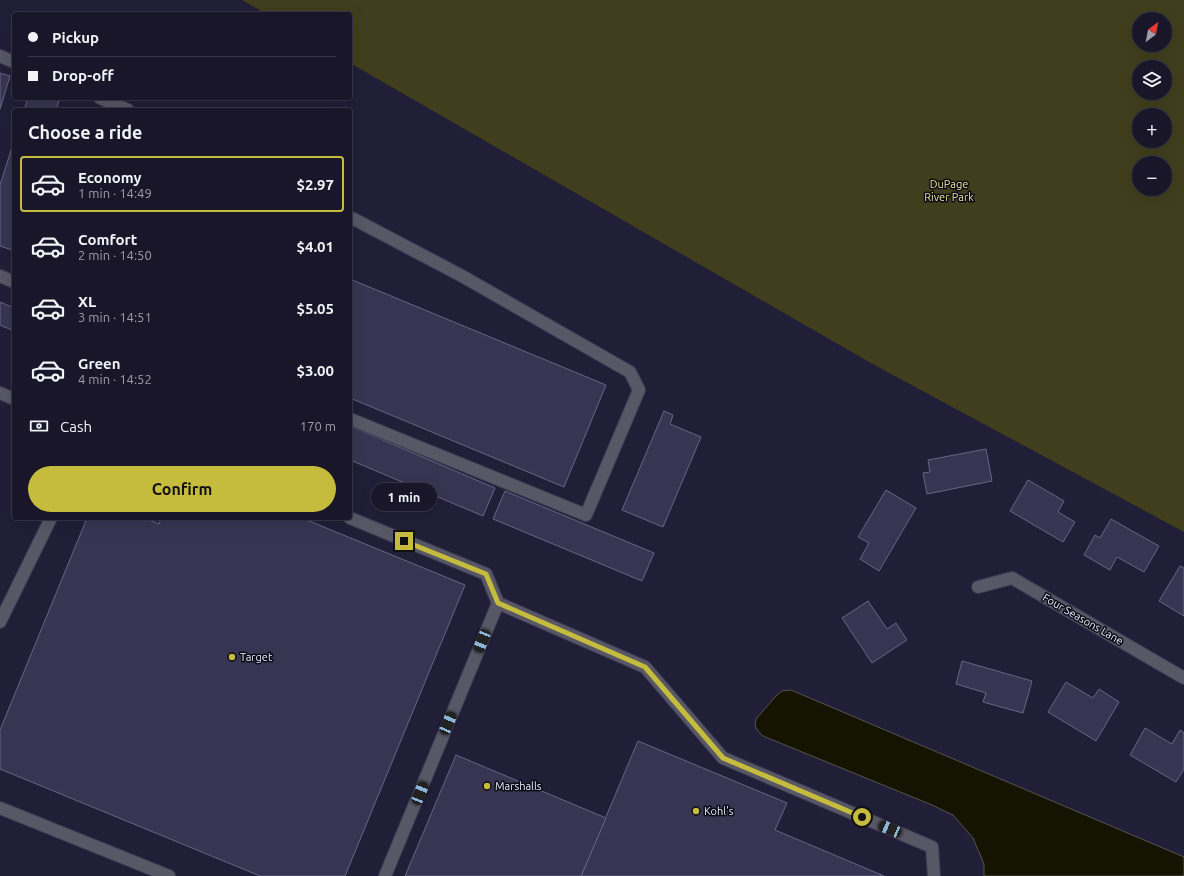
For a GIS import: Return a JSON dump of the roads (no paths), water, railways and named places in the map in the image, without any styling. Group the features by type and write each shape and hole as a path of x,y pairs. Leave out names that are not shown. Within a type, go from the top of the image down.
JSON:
{"street":[{"path":"0,56 12,61"},
{"path":"105,100 123,108"},
{"path":"352,218 462,276 630,372 639,390 586,515 352,420"},
{"path":"0,276 12,281"},
{"path":"0,393 12,398"},
{"path":"352,519 486,574 498,603 645,667 723,758 932,847 934,876"},
{"path":"0,622 49,520"},
{"name":"Four Seasons Lane","path":"978,587 1012,578 1184,678"},
{"path":"386,876 498,603"},
{"path":"0,808 169,876"}],"place":[{"name":"Target","path":"232,657"},
{"name":"Marshalls","path":"487,786"},
{"name":"Kohl's","path":"696,811"}],"park label":[{"name":"DuPage River Park","path":"949,190"}]}
